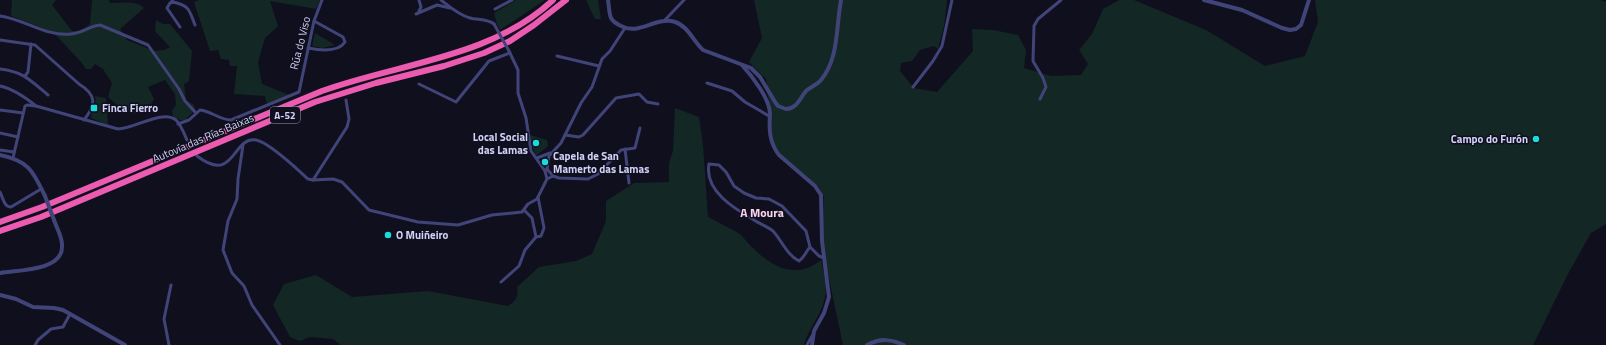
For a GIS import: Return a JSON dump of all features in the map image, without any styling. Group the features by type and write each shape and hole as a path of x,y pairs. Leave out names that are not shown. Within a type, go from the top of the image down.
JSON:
{"highway":[{"name":"Autovía das Rías Baixas","path":"0,222 42,207 322,91 352,80 411,66 468,50 522,23 553,0"},
{"name":"Autovía das Rías Baixas","path":"0,230 41,217 315,102 370,85 444,66 484,53 510,40 534,25 566,0"}],"street":[{"name":"Rúa do Viso","path":"196,113 200,110 206,110 224,119 231,120 298,92 314,21 322,0"},
{"path":"419,0 420,10 416,14 437,5 448,7 469,18 494,24 510,52 518,70 518,93 526,118 531,151 546,170 553,176 563,179 584,179 598,174 618,152 625,149 633,149 636,146 640,128"},
{"path":"441,0 447,2 455,11"},
{"path":"495,9 512,0"},
{"path":"608,0 611,18 625,28 639,28 664,21 670,21 684,26 703,50 751,68 760,77 778,106 786,109 792,108 806,92 820,82 824,77 832,58 836,42 841,0"},
{"path":"664,21 684,0"},
{"path":"913,87 933,61 942,46 952,0"},
{"path":"1040,99 1046,87 1044,78 1033,62 1034,26 1036,21 1061,0"},
{"path":"1204,0 1254,14 1282,28 1294,30 1302,25 1309,0"},
{"path":"180,27 167,8 173,1 184,4 188,7 195,25"},
{"path":"670,21 671,13"},
{"path":"0,16 9,17 53,33 71,34 100,25 148,45 180,89 185,100 196,113 189,120 178,124"},
{"path":"308,48 324,50 341,46 345,42 343,37 314,21"},
{"path":"537,158 552,152 561,143 581,103 592,87 598,66 625,28"},
{"path":"0,40 35,45 79,84 86,88 93,98 93,107 84,120"},
{"path":"25,76 28,72 31,44"},
{"path":"419,84 456,102 489,61 510,52"},
{"path":"557,56 598,66"},
{"path":"741,63 748,71 768,104 770,136 775,151 815,186 821,195 824,258 829,297 824,313 807,345"},
{"path":"0,69 17,72 25,76 48,95"},
{"path":"707,83 732,91 745,102 769,116"},
{"path":"0,86 8,88 19,94 36,106"},
{"path":"565,135 579,137 582,135 616,98 639,94 648,102 658,104"},
{"path":"313,180 347,127 349,118 346,100"},
{"path":"13,158 23,113 25,106 27,105 36,106 118,129 124,129 160,116 170,117 178,124 187,140"},
{"path":"0,110 23,113"},
{"path":"0,133 18,137"},
{"path":"197,156 206,164 213,166 223,165 230,160 243,145 253,140 266,145 308,179 333,179 342,182 363,206 369,210 418,222 458,225 492,215 520,212 524,210 528,204 538,197 547,179 546,170 548,160 552,152"},
{"path":"243,145 238,178 237,199 228,221 223,250 232,273 244,286 252,305 280,345"},
{"path":"625,149 629,183"},
{"path":"0,150 14,152"},
{"path":"0,155 13,158 24,163 30,168 45,196 62,240 62,248 58,259 54,263 44,267 0,273"},
{"path":"810,247 806,251 803,258 799,261 793,258 772,230 737,210 723,198 712,183 708,170 709,164 719,165 726,172 734,186 744,193 756,198 769,199 782,206 806,231 807,240 810,247 819,256 824,258"},
{"path":"547,179 553,176"},
{"path":"0,192 4,203 9,207 12,207 41,189"},
{"path":"501,282 519,266 525,250 536,237 542,236 544,228 538,197"},
{"path":"524,210 532,218 536,237"},
{"path":"169,345 164,319 171,285"},
{"path":"0,295 16,299 33,307 57,308 125,345"},
{"path":"35,345 38,340 51,328 63,327 70,314"},
{"path":"812,336 812,345"},
{"path":"867,345 875,341 885,340 904,345"}],"green space":[{"path":"12,0 56,0 52,5 72,31 80,31 90,24 92,0 109,0 110,3 128,2 141,5 144,8 120,29 127,40 154,51 164,50 170,47 155,31 156,20 163,24 170,24 192,51 189,81 184,84 186,100 194,105 195,110 185,120 180,120 173,116 172,111 176,105 175,94 165,80 148,87 154,99 149,107 144,111 132,113 126,111 108,97 112,83 103,69 95,64 91,69 86,69 53,32 11,16"},
{"path":"199,0 320,0 316,9 270,1 278,26 265,38 258,62 262,84 289,95 267,104 265,96 234,94 237,66 230,66 229,60 221,59 218,50 210,51 194,2"},
{"path":"516,0 545,0 500,30 494,13"},
{"path":"586,0 598,0 601,19 595,19"},
{"path":"754,0 947,0 944,26 938,49 934,46 920,50 912,61 901,63 900,71 914,88 937,92 973,51 972,29 993,30 1018,35 1026,50 1024,68 1051,76 1081,75 1088,64 1079,50 1092,34 1103,9 1119,0 1134,0 1206,30 1265,66 1305,56 1318,22 1315,0 1600,0 1606,2 1606,224 1591,233 1569,272 1533,345 843,345 824,255 824,197 819,187 780,154 773,143 766,79 749,62 762,38"},
{"path":"315,33 335,45 322,48 312,46"},
{"path":"95,96 106,98 108,125 91,118 96,103"},
{"path":"675,108 699,117 703,145 708,217 741,235 752,247 771,263 779,267 795,270 804,269 821,260 825,280 825,296 822,307 804,345 341,345 333,339 310,337 300,341 290,337 273,305 284,284 316,275 352,297 428,291 508,306 516,298 518,293 517,287 539,267 576,261 592,254 606,221 606,201 634,183 669,182 669,163 673,151"},
{"path":"530,135 547,140 548,146 536,156 531,143"}],"place":[{"name":"Finca Fierro","path":"94,108"},
{"name":"Campo do Furón","path":"1536,139"},
{"name":"Local Social das Lamas","path":"536,143"},
{"name":"Capela de San Mamerto das Lamas","path":"545,162"},
{"name":"O Muiñeiro","path":"388,235"}],"district":[{"name":"A Moura","path":"762,212"}]}
